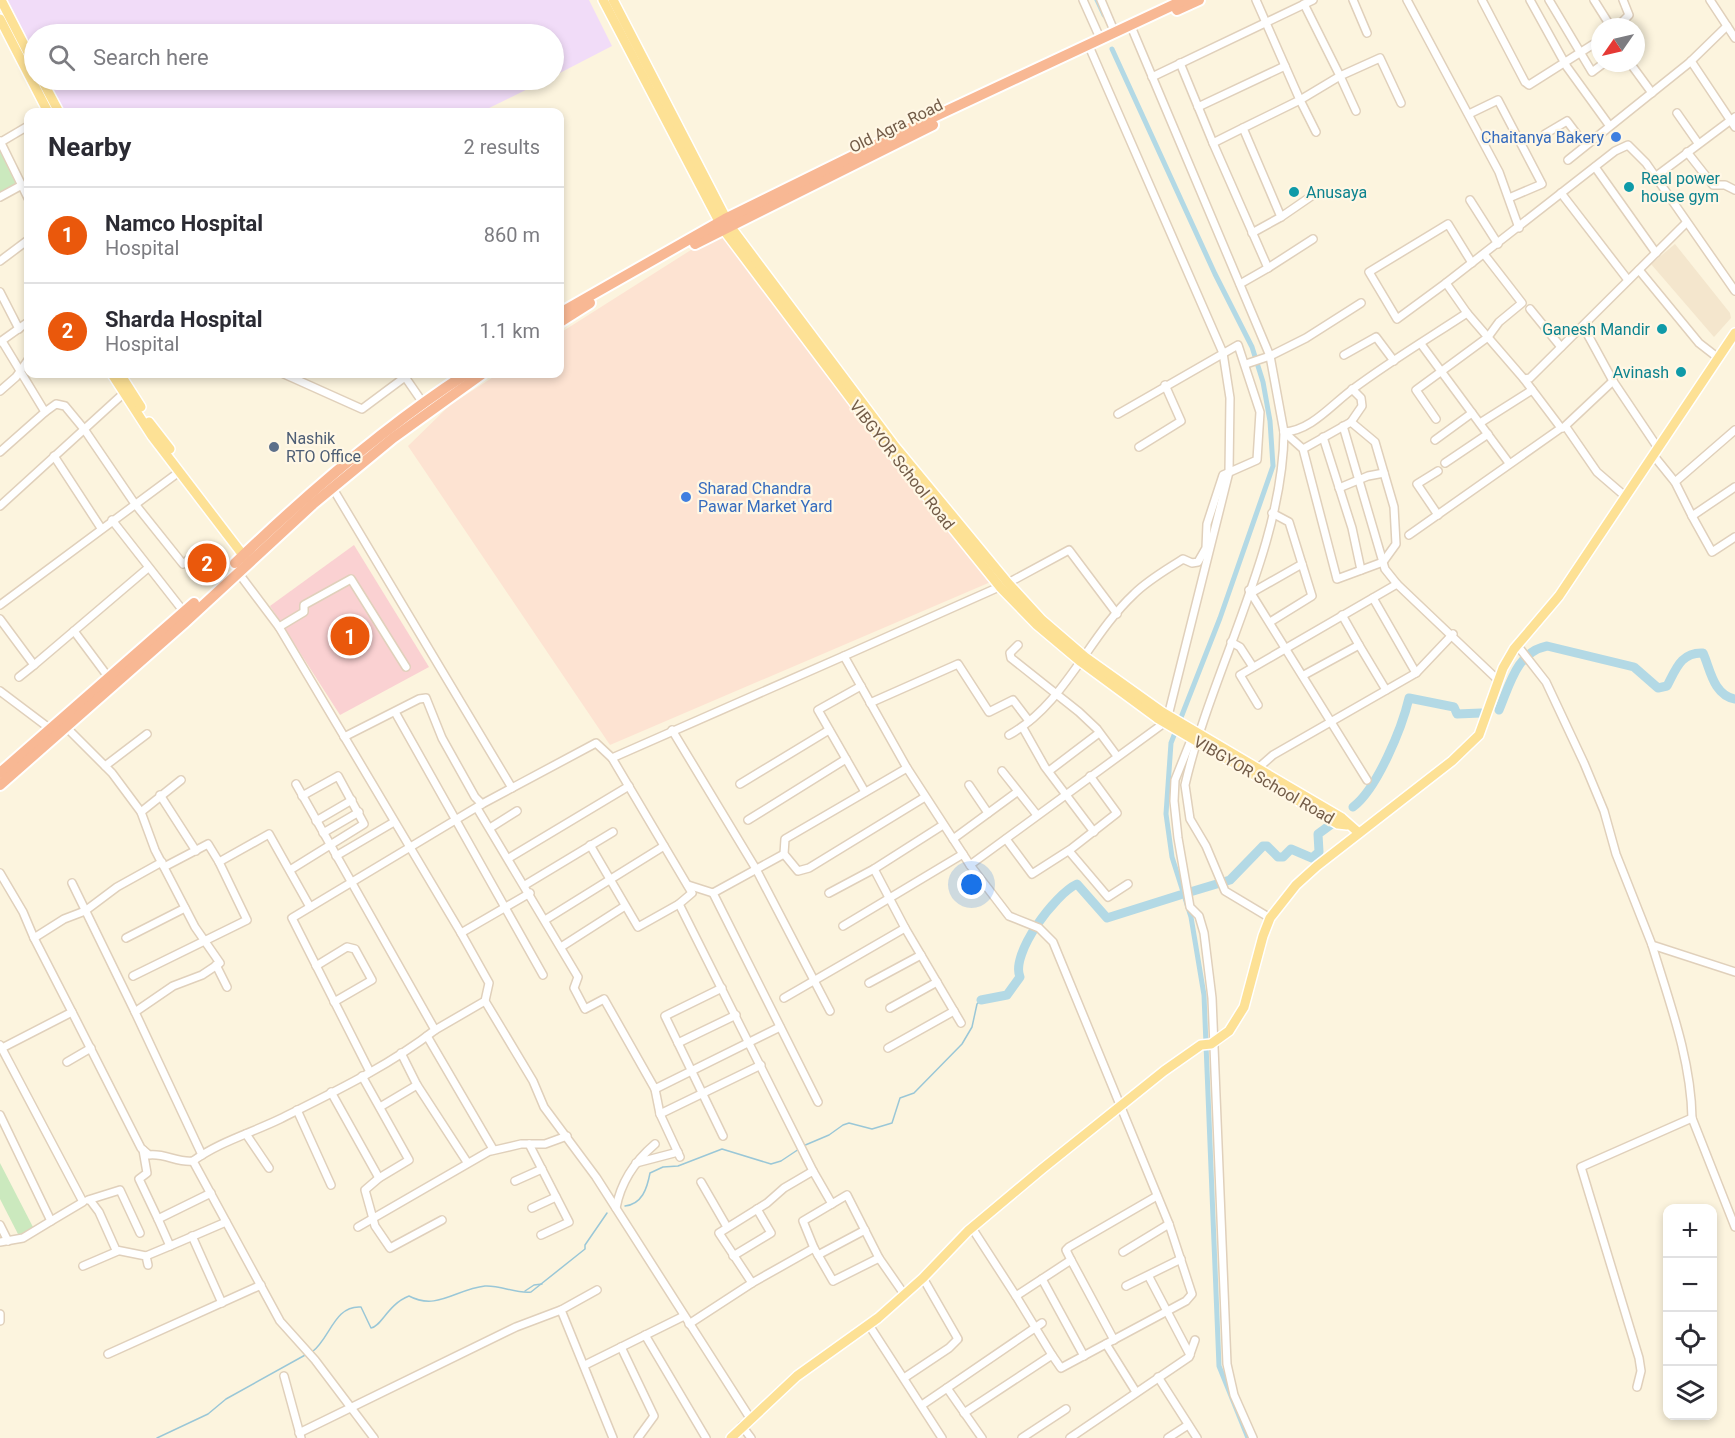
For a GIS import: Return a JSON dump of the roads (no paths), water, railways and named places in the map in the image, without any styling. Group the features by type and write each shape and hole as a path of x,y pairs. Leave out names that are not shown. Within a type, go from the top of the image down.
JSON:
{"highway":[{"path":"1132,28 1184,0"},
{"path":"564,311 724,224 1089,47 1100,38 1132,28 1199,0"},
{"path":"564,320 644,271 704,240 724,224"},
{"path":"0,784 26,756 206,596 307,497 423,403 460,378"},
{"path":"248,556 429,411 476,378"},
{"path":"58,728 109,678 184,612 206,596"},
{"path":"0,773 26,756"}],"main road":[{"path":"1,0 24,45"},
{"name":"VIBGYOR School Road","path":"603,0 724,224 869,417 1004,585 1083,660 1170,722 1342,818 1347,825 1359,833"},
{"name":"VIBGYOR School Road","path":"613,0 724,224"},
{"path":"0,21 24,66"},
{"path":"36,90 46,108"},
{"path":"47,90 57,108"},
{"path":"731,1438 797,1376 869,1325 923,1278 972,1228 1120,1107 1233,1026 1244,1007 1270,918 1308,874 1468,748 1479,735 1499,681 1517,645 1590,559 1717,357 1735,333"},
{"path":"1565,586 1735,342"},
{"path":"115,378 179,472 248,556"},
{"path":"122,378 148,420 248,556"}],"street":[{"path":"1083,0 1100,38"},
{"path":"1101,0 1115,33"},
{"path":"1256,0 1316,132"},
{"path":"1152,77 1313,0"},
{"path":"1353,0 1367,33"},
{"path":"1407,0 1469,114 1509,198 1519,228"},
{"path":"1482,0 1525,82 1529,85 1591,46"},
{"path":"1530,0 1566,64 1609,125"},
{"path":"1549,0 1591,70"},
{"path":"1594,0 1605,18"},
{"path":"1623,0 1629,15 1626,18"},
{"path":"1710,0 1735,38"},
{"path":"1304,4 1356,111"},
{"path":"1568,160 1609,125 1691,62 1727,26"},
{"path":"1132,28 1270,356 1284,432 1284,466 1250,591 1232,642 1175,780 1174,801 1190,908 1199,916 1204,933 1227,1364 1234,1395 1253,1438"},
{"path":"970,865 1117,756 1170,722 1229,472 1230,398 1223,353 1089,47"},
{"path":"1214,143 1300,100 1340,76 1380,58 1401,103"},
{"path":"1691,62 1732,119 1735,128"},
{"path":"1180,63 1268,268"},
{"path":"1198,107 1285,66"},
{"path":"1637,72 1652,93"},
{"path":"1469,114 1498,100 1542,184 1509,198"},
{"path":"1677,113 1698,143"},
{"path":"1655,177 1732,119"},
{"path":"1545,134 1566,121 1585,145"},
{"path":"24,128 0,142 24,189"},
{"path":"1243,128 1281,217"},
{"path":"1472,263 1448,224 1369,272 1397,319 1519,228 1615,151 1628,145 1647,163 1686,223 1735,291"},
{"path":"1687,152 1713,185 1725,185 1735,190"},
{"path":"1595,167 1656,253"},
{"path":"0,197 22,185"},
{"path":"1561,193 1628,280"},
{"path":"1252,233 1313,195"},
{"path":"1470,200 1498,244"},
{"path":"1524,380 1583,326 1686,223"},
{"path":"1239,284 1314,239"},
{"path":"0,261 24,243"},
{"path":"1436,419 1416,390 1488,337 1499,322 1522,303 1484,254"},
{"path":"1640,270 1700,342 1717,357"},
{"path":"1446,283 1467,313 1597,472 1626,498"},
{"path":"0,292 19,329"},
{"path":"1248,363 1270,356 1306,338 1361,303"},
{"path":"1530,309 1561,347"},
{"path":"1284,432 1295,432 1327,411 1352,389 1467,313"},
{"path":"24,325 1,342 24,377"},
{"path":"1583,326 1613,381 1675,482 1712,552 1734,540"},
{"path":"1344,355 1376,337 1394,362"},
{"path":"1421,344 1509,463"},
{"path":"1008,735 1023,728 1058,693 1133,594 1162,571 1183,559 1191,563 1198,562 1206,548 1211,510 1223,475 1257,460 1260,412 1248,363 1238,345 1118,414"},
{"path":"0,391 16,377 24,364"},
{"path":"24,378 45,412"},
{"path":"293,378 362,409 400,378"},
{"path":"406,378 423,403"},
{"path":"1409,535 1509,463 1563,428 1613,381"},
{"path":"1139,447 1180,421 1165,385"},
{"path":"1304,448 1351,423 1360,413 1362,402 1352,389"},
{"path":"1480,423 1532,390"},
{"path":"0,506 124,393"},
{"path":"0,452 56,404 65,406 84,429 135,504 183,564 198,552"},
{"path":"1435,440 1472,412"},
{"path":"1284,432 1304,448 1337,579 1383,562 1396,544 1394,507 1375,442 1351,423"},
{"path":"1343,426 1385,569 1397,584 1453,634 1499,681"},
{"path":"1675,482 1735,430"},
{"path":"1445,464 1488,434"},
{"path":"1323,438 1361,570"},
{"path":"54,456 101,528"},
{"path":"1438,471 1417,484 1438,515"},
{"path":"0,605 179,472"},
{"path":"1339,488 1384,473"},
{"path":"1692,516 1735,486"},
{"path":"332,487 512,788"},
{"path":"1270,622 1312,596 1289,522 1272,513"},
{"path":"112,520 184,612"},
{"path":"612,758 1004,585 1069,550 1117,614"},
{"path":"1250,591 1302,564"},
{"path":"19,678 148,568"},
{"path":"235,568 279,627 461,933 489,983 485,1001 533,1081 544,1107 567,1136 616,1208 750,1418"},
{"path":"279,627 304,612 304,605 351,579 406,667"},
{"path":"1258,705 1240,675 1397,584"},
{"path":"1250,591 1287,647 1367,780"},
{"path":"1372,598 1416,673"},
{"path":"1342,615 1386,690"},
{"path":"0,619 34,665"},
{"path":"74,632 109,678"},
{"path":"1255,771 1273,755 1416,673 1453,634"},
{"path":"1232,642 1240,647 1254,667"},
{"path":"1018,645 1010,653 1011,658 1051,692 1058,693 1099,733 1117,756"},
{"path":"1304,675 1359,645"},
{"path":"1517,645 1546,682 1600,801 1616,854 1652,945 1679,1034 1692,1098 1692,1118 1735,1227"},
{"path":"844,656 907,768 970,865 1009,916 1049,934 1169,1224 1191,1296 1167,1312 1061,1368 1052,1355 1039,1325 1016,1296 972,1228"},
{"path":"870,703 958,664 989,712 1013,700 1029,721"},
{"path":"861,686 818,710 866,792"},
{"path":"0,691 58,728 105,766 141,812 163,865 185,908 220,963 202,975 173,986 135,1012"},
{"path":"344,737 426,698 442,738 476,797 490,828 578,977 574,988 585,1009 604,999 655,1089 660,1114 679,1154 636,1163"},
{"path":"395,712 543,975"},
{"path":"1023,728 1065,795 1094,832"},
{"path":"672,730 756,869 830,1011"},
{"path":"740,784 829,730"},
{"path":"1049,771 1099,733"},
{"path":"105,766 147,734"},
{"path":"1194,735 1185,797 1190,819 1206,846 1225,891 1270,918"},
{"path":"370,1072 292,918 479,806 596,743 612,758 692,893 679,904 638,927 590,845"},
{"path":"748,820 846,759"},
{"path":"907,768 785,839 784,854 798,871 809,868 925,797"},
{"path":"1002,771 1037,815"},
{"path":"290,870 364,824 338,776 302,796"},
{"path":"1006,839 1032,874 1069,851 1117,813 1090,776"},
{"path":"141,812 182,780"},
{"path":"296,784 435,1030"},
{"path":"969,785 988,813"},
{"path":"509,858 629,786"},
{"path":"953,839 1017,792"},
{"path":"160,795 196,851"},
{"path":"316,820 352,800"},
{"path":"490,828 517,811"},
{"path":"323,833 359,812"},
{"path":"336,856 394,822"},
{"path":"829,893 874,869 942,825"},
{"path":"525,885 613,832"},
{"path":"219,862 269,834 310,907"},
{"path":"34,938 64,919 85,911 117,888 208,844 247,920 133,976"},
{"path":"545,920 664,846"},
{"path":"1069,851 1108,897 1128,884"},
{"path":"713,893 784,854"},
{"path":"843,926 963,854"},
{"path":"874,869 905,928 961,1023"},
{"path":"0,873 23,912 34,938 143,1150 147,1173 139,1179 170,1246"},
{"path":"72,883 202,1155"},
{"path":"688,885 713,893 818,1102"},
{"path":"461,933 530,893"},
{"path":"679,904 813,1171 832,1204"},
{"path":"561,947 625,906"},
{"path":"126,938 185,908"},
{"path":"784,998 905,928"},
{"path":"1652,945 1735,972"},
{"path":"316,966 347,947 356,949 372,980 334,1002"},
{"path":"869,983 921,955"},
{"path":"216,965 227,987"},
{"path":"890,1008 937,982"},
{"path":"722,988 665,1016 723,1136"},
{"path":"143,1150 148,1155 160,1154 187,1162 193,1161 370,1072 485,1001"},
{"path":"888,1048 954,1011"},
{"path":"72,1012 1,1047 86,1201 99,1212 118,1251"},
{"path":"678,1043 736,1015"},
{"path":"655,1089 750,1044 780,1027"},
{"path":"427,1036 493,1149 491,1151"},
{"path":"67,1062 91,1048"},
{"path":"401,1053 417,1084 467,1162"},
{"path":"660,1114 761,1065"},
{"path":"362,1076 409,1160 379,1178 365,1190 375,1226 390,1248 442,1220"},
{"path":"380,1107 417,1084"},
{"path":"331,1092 379,1178"},
{"path":"297,1110 331,1185"},
{"path":"0,1115 51,1221"},
{"path":"1637,1387 1641,1371 1639,1358 1581,1167 1692,1118"},
{"path":"246,1134 269,1168"},
{"path":"358,1227 444,1179 467,1162 491,1151 529,1144 545,1144 567,1136"},
{"path":"529,1144 569,1222 541,1235"},
{"path":"616,1208 620,1188 636,1163 655,1144"},
{"path":"193,1161 280,1321 315,1360 374,1438"},
{"path":"515,1181 542,1169"},
{"path":"752,1283 719,1233 813,1171"},
{"path":"701,1182 727,1227"},
{"path":"0,1225 4,1242 23,1238 86,1201 120,1190 140,1233"},
{"path":"158,1219 210,1194"},
{"path":"879,1258 833,1281 803,1221 848,1194 879,1258 904,1294"},
{"path":"1114,1340 1066,1250 1157,1196"},
{"path":"532,1208 556,1197"},
{"path":"733,1256 771,1233 757,1209"},
{"path":"83,1266 118,1251 146,1256 226,1222"},
{"path":"1124,1252 1169,1224"},
{"path":"689,1324 752,1283 865,1230"},
{"path":"192,1236 222,1303"},
{"path":"146,1256 148,1265"},
{"path":"1126,1286 1149,1277 1181,1259"},
{"path":"1016,1296 1071,1260"},
{"path":"1149,1277 1190,1355"},
{"path":"904,1378 949,1348 958,1339 923,1278"},
{"path":"1042,1279 1084,1356"},
{"path":"108,1354 261,1285"},
{"path":"284,1376 300,1435 516,1327 561,1310 597,1290"},
{"path":"561,1310 613,1438"},
{"path":"0,1314 0,1321"},
{"path":"585,1365 684,1316"},
{"path":"869,1325 942,1438"},
{"path":"922,1405 1039,1325"},
{"path":"645,1335 706,1438"},
{"path":"1070,1438 1190,1355 1195,1340"},
{"path":"1106,1344 1136,1392"},
{"path":"621,1347 654,1416 639,1438"},
{"path":"964,1413 1052,1355"},
{"path":"1158,1377 1197,1438"},
{"path":"947,1388 982,1438"},
{"path":"1022,1438 1066,1409"},
{"path":"1168,1438 1188,1425"},
{"path":"742,1426 751,1438"}],"waterway":[{"path":"1097,0 1104,15"},
{"path":"1112,49 1215,274 1252,347 1263,382 1270,421 1273,466 1220,618 1171,743 1166,814 1172,857 1191,917 1204,995 1219,1366 1248,1438"},
{"path":"1499,710 1516,670 1528,655 1547,646 1634,667 1658,688 1667,686 1680,663 1689,655 1703,653 1717,687 1735,699"},
{"path":"1353,807 1371,787 1379,773 1395,741 1409,698 1454,707 1457,714 1481,713"},
{"path":"1190,892 1230,880 1263,846 1267,846 1278,857 1283,857 1291,849 1312,858 1319,852 1318,834 1333,823"},
{"path":"981,1000 1007,995 1020,977 1019,967 1022,954 1036,926 1057,900 1077,884 1107,918 1180,895"},
{"path":"803,1146 849,1123 872,1129 892,1123 900,1098 914,1093 962,1044 972,1027 977,1004 981,1000"},
{"path":"625,1206 640,1199 650,1173 663,1167 678,1166 722,1149 771,1164 781,1161 799,1149"},
{"path":"312,1352 338,1317 344,1311 352,1308 361,1307 371,1328 375,1327 390,1309 409,1296 419,1300 438,1300 485,1286 531,1292 585,1249 585,1245 607,1213"},
{"path":"525,1291 534,1285 542,1284"},
{"path":"157,1438 208,1414 226,1399 307,1354"}],"place":[{"name":"Chaitanya Bakery","path":"1616,137"},
{"name":"Real power house gym","path":"1629,187"},
{"name":"Anusaya","path":"1294,192"},
{"name":"Ganesh Mandir","path":"1662,329"},
{"name":"Avinash","path":"1681,372"},
{"name":"Nashik RTO Office","path":"274,447"},
{"name":"Sharad Chandra Pawar Market Yard","path":"686,497"},
{"name":"Sharda Hospital","path":"207,563"},
{"name":"Namco Hospital","path":"350,636"}]}
